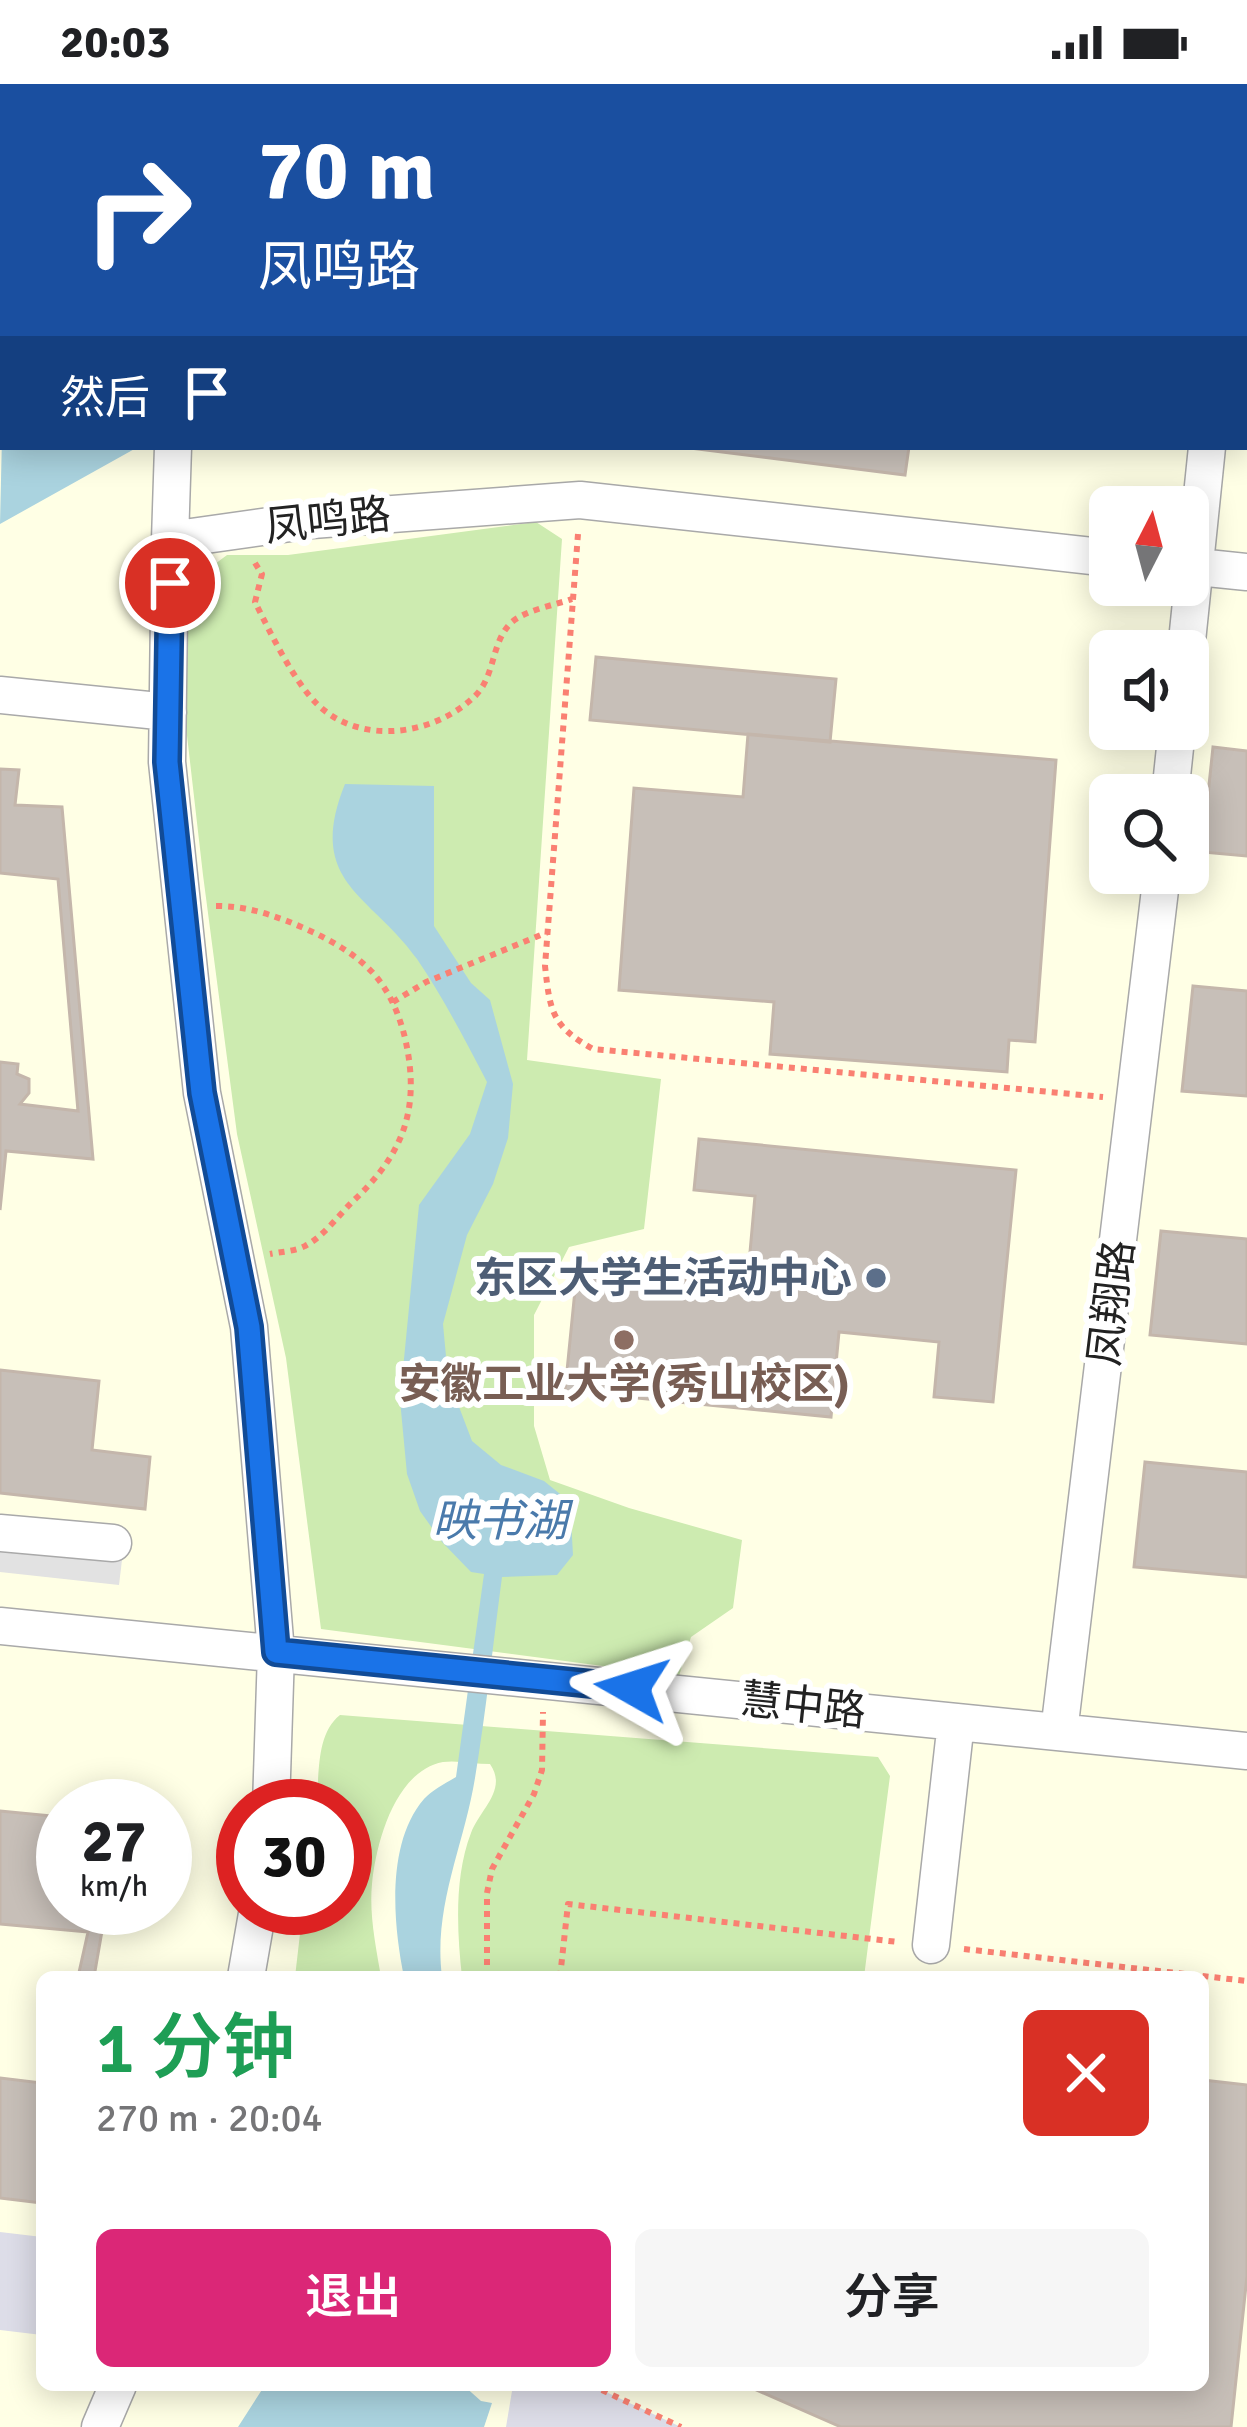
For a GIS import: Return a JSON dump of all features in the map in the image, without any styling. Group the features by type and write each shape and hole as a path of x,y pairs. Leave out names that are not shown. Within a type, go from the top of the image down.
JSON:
{"street":[{"path":"1202,486 1207,450"},
{"path":"172,456 167,762 202,1093 249,1327 276,1652 272,1779"},
{"name":"凤鸣路","path":"170,540 312,520 580,500 1089,556"},
{"path":"1209,569 1247,572"},
{"path":"0,695 168,712"},
{"name":"凤翔路","path":"1059,1732 1160,894"},
{"path":"0,1533 113,1543"},
{"name":"慧中路","path":"0,1626 1247,1751"},
{"path":"931,1945 956,1721"},
{"path":"247,1971 253,1935"},
{"path":"100,2427 115,2391"}],"path":[{"path":"580,500 548,932 548,996 562,1031 592,1048 1137,1100"},
{"path":"233,531 262,574 255,602 269,632 318,705 349,722 386,732 414,731 471,700 486,684 500,640 514,620 573,599"},
{"path":"182,906 238,906 304,928 355,957 394,1002 410,1063 412,1091 406,1127 376,1181 305,1246 236,1262"},
{"path":"394,1002 425,982 548,932"},
{"path":"487,1971 492,1869 534,1794 542,1770 540,1679"},
{"path":"561,1971 568,1904 1159,1971"},
{"path":"1209,1977 1247,1981"},
{"path":"604,2391 681,2427"}],"shaded area":[{"name":"安徽工业大学(秀山校区)","path":"0,450 1247,450 1247,2427 0,2427"},
{"path":"0,1546 122,1560 119,1585 0,1572"},
{"path":"0,2232 36,2236 36,2334 0,2330"},
{"path":"512,2391 604,2391 681,2427 506,2427"}],"green space":[{"path":"536,522 562,539 527,1060 661,1079 644,1229 569,1247 534,1315 534,1426 550,1480 742,1540 733,1608 691,1637 679,1676 321,1629 286,1358 237,1134 203,875 185,718 187,585 227,555 288,555"},
{"path":"340,1715 878,1757 890,1776 865,1971 462,1971 459,1886 471,1833 494,1791 495,1773 490,1764 443,1762 412,1779 391,1811 372,1886 372,1779 318,1779 326,1733"},
{"path":"372,1908 380,1971 296,1971 300,1935 372,1935"}],"water":[{"path":"2,450 133,450 0,524"},
{"name":"映书湖","path":"345,784 434,786 434,926 471,983 490,1000 513,1084 508,1138 493,1184 467,1235 443,1324 448,1378 472,1441 501,1465 544,1481 570,1502 573,1555 557,1575 502,1577 475,1778 442,1926 442,1971 403,1971 395,1909 398,1861 403,1838 424,1799 456,1777 484,1574 471,1572 420,1511 407,1474 400,1400 419,1205 470,1134 487,1082 417,959 363,901 338,866 333,844"},
{"path":"261,2391 470,2391 492,2403 484,2427 238,2427"}],"building":[{"path":"706,450 909,450 905,475"},
{"path":"596,657 836,679 830,742 590,720"},
{"path":"748,734 1056,760 1035,1042 1009,1040 1007,1072 770,1054 774,1002 619,990 634,788 743,797"},
{"path":"1213,747 1247,751 1247,856 1209,853"},
{"path":"0,769 19,770 15,805 62,807 93,1159 6,1151 0,1210 0,1062 18,1064 17,1074 29,1079 29,1093 20,1104 78,1111 58,879 0,873"},
{"path":"1193,986 1247,991 1247,1096 1182,1091"},
{"name":"东区大学生活动中心","path":"699,1139 1016,1170 993,1402 934,1397 939,1342 839,1332 831,1417 565,1391 577,1270 747,1286 755,1196 694,1190"},
{"path":"1161,1231 1247,1239 1247,1344 1150,1335"},
{"path":"0,1370 99,1381 92,1450 150,1457 145,1509 0,1493"},
{"path":"1145,1462 1247,1472 1247,1577 1134,1567"},
{"path":"0,1811 36,1814 36,1927 0,1924"},
{"path":"87,1935 101,1935 95,1971 79,1971"},
{"path":"0,2078 36,2082 36,2202 0,2198"},
{"path":"1209,2081 1247,2085 1247,2276 1231,2427 841,2427 759,2391 1209,2391"}],"place":[{"name":"东区大学生活动中心","path":"876,1278"},
{"name":"安徽工业大学(秀山校区)","path":"624,1340"}],"route":[{"path":"170,583 167,762 202,1093 249,1327 276,1652 632,1688"}]}
